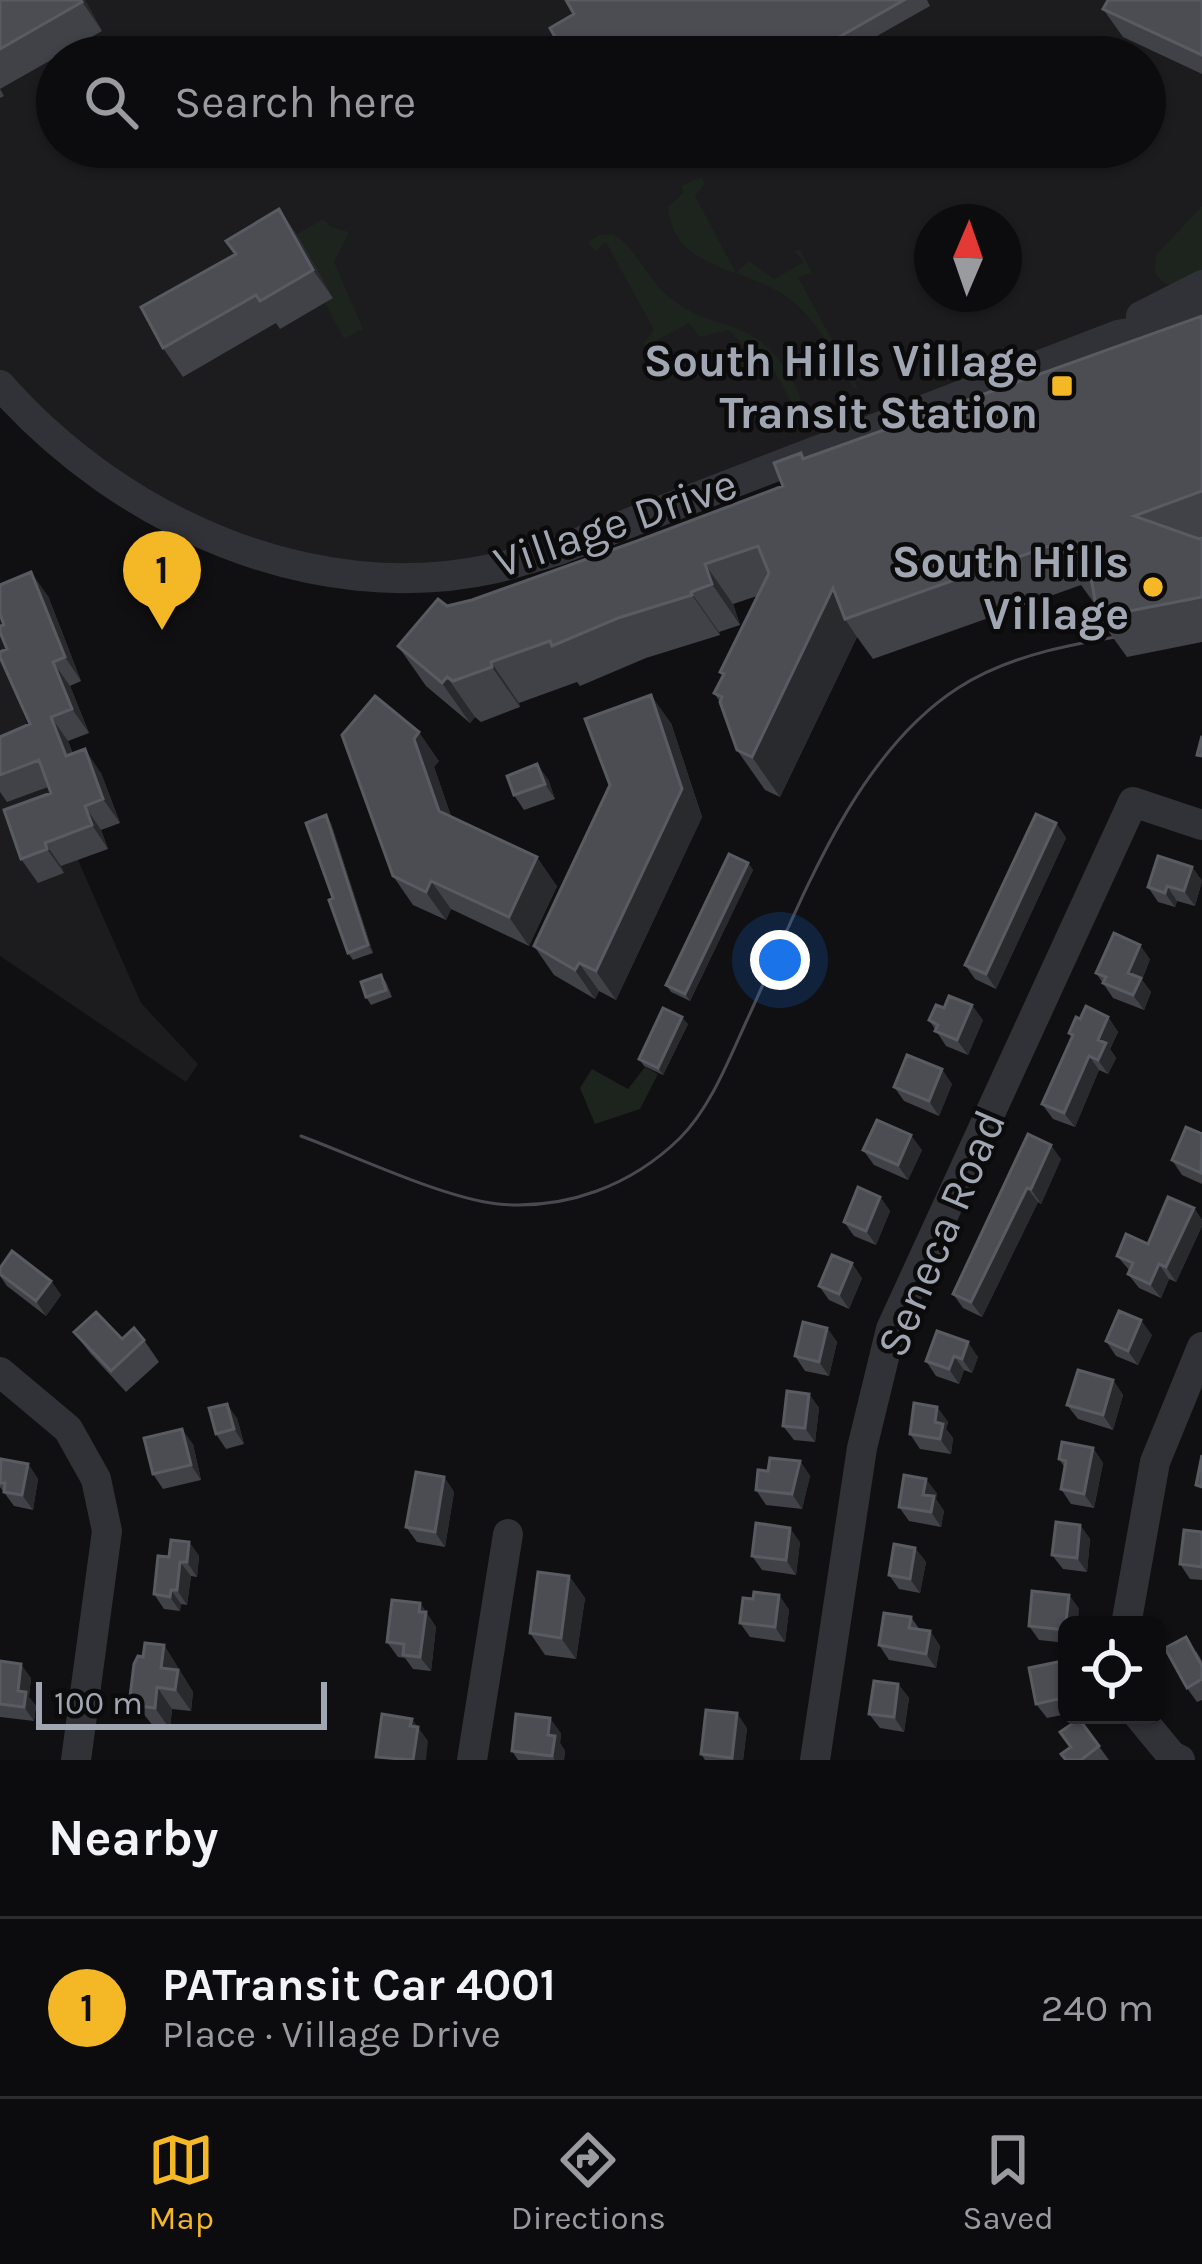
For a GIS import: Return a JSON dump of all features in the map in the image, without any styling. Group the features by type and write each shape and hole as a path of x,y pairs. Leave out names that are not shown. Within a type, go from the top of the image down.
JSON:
{"street":[{"name":"Village Drive","path":"1118,335 1145,312 1202,285"},
{"name":"Village Drive","path":"0,385 34,424 78,462 156,511 228,545 285,563 425,577 494,568 559,550 1118,335 1202,311"},
{"name":"Seneca Road","path":"815,1760 862,1448 891,1329 1133,802 1202,825"},
{"path":"1128,1616 1155,1462 1202,1347"},
{"path":"0,1372 68,1429 96,1479 107,1531 76,1760"},
{"path":"472,1760 508,1534"},
{"path":"1145,1724 1180,1760"}],"shaded area":[{"path":"0,0 1202,0 1202,285 1173,301 559,550 364,574 168,517 0,385"},
{"path":"702,177 705,184 695,196 736,273 749,261 774,279 804,262 794,251 800,250 812,273 798,277 858,388 853,388 817,327 798,306 771,287 715,265 698,256 684,244 673,228 668,207 684,192 681,186"},
{"path":"1202,206 1202,278 1164,283 1155,272 1156,255"},
{"path":"323,219 349,232 334,262 363,329 344,339 325,303 333,297 297,234"},
{"path":"613,234 669,297 763,343 790,377 803,412 798,414 767,358 754,366 728,330 699,337 689,323 654,342 661,354 652,358 644,343 654,330 606,242 596,251 588,242"},
{"path":"0,606 10,678 81,867 141,1003 198,1064 186,1082 0,956"},
{"path":"645,1067 658,1074 640,1109 595,1124 580,1088 592,1069 628,1089"}],"building":[{"path":"0,0 81,0 82,2 0,49"},
{"path":"566,0 904,0 841,36 554,36 550,28 574,14"},
{"path":"1108,0 1202,0 1202,55 1166,36 1103,9"},
{"path":"279,209 313,270 260,301 256,295 163,348 141,307 236,254 226,241"},
{"path":"1202,316 1202,491 1134,516 1202,538 1202,597 1098,617 1091,578 1076,578 1055,544 845,619 833,588 752,757 737,750 722,697 714,693 769,573 758,546 705,564 712,584 692,595 618,618 552,646 550,641 491,662 492,667 453,681 447,677 442,683 398,646 438,599 447,606 472,600 637,541 783,486 774,463 801,453 803,459"},
{"path":"31,572 65,657 53,662 72,709 51,717 66,756 85,749 103,799 85,806 92,825 45,843 47,849 21,859 4,810 51,793 39,760 0,775 0,737 30,724 0,657 7,649 0,632 4,625 0,585"},
{"path":"651,695 682,789 596,971 579,963 575,970 534,946 610,785 585,719"},
{"path":"375,696 419,732 414,739 439,811 537,857 509,917 431,881 426,892 393,876 342,735"},
{"path":"537,764 545,784 514,795 507,776"},
{"path":"1036,814 1056,823 986,974 965,965"},
{"path":"326,815 368,945 348,953 306,823"},
{"path":"729,854 748,863 685,994 666,985"},
{"path":"1158,856 1192,867 1184,891 1167,886 1165,893 1148,887"},
{"path":"1114,933 1140,945 1128,973 1141,978 1133,995 1103,983 1106,977 1096,973"},
{"path":"381,975 386,990 366,997 361,982"},
{"path":"949,996 972,1005 957,1040 935,1031 938,1025 929,1020 936,1005 944,1008"},
{"path":"1086,1006 1108,1017 1098,1040 1106,1043 1098,1060 1089,1056 1064,1113 1042,1104 1073,1035 1069,1033 1076,1017 1080,1019"},
{"path":"663,1008 682,1017 658,1068 639,1059"},
{"path":"907,1055 942,1069 929,1101 894,1087"},
{"path":"877,1120 911,1135 898,1165 863,1150"},
{"path":"1186,1127 1202,1134 1201,1173 1172,1160"},
{"path":"1028,1134 1051,1145 971,1302 953,1294"},
{"path":"858,1187 880,1197 866,1231 844,1222"},
{"path":"1168,1197 1194,1208 1166,1267 1159,1264 1150,1284 1128,1274 1133,1263 1117,1256 1126,1234 1148,1244"},
{"path":"12,1251 51,1281 36,1301 0,1274"},
{"path":"832,1255 852,1263 839,1294 819,1286"},
{"path":"1119,1311 1141,1320 1128,1351 1106,1341"},
{"path":"96,1312 122,1339 134,1328 144,1340 111,1371 74,1332"},
{"path":"803,1322 827,1328 819,1362 795,1356"},
{"path":"937,1331 968,1342 962,1359 954,1356 949,1369 926,1361"},
{"path":"1078,1370 1113,1380 1103,1415 1067,1405"},
{"path":"787,1391 809,1394 805,1428 783,1426"},
{"path":"914,1403 937,1407 935,1422 943,1424 940,1439 910,1434"},
{"path":"227,1404 234,1429 216,1434 209,1408"},
{"path":"182,1429 191,1465 153,1474 144,1438"},
{"path":"1062,1442 1093,1448 1084,1494 1061,1489 1066,1461 1059,1459"},
{"path":"1202,1455 1202,1487 1196,1485"},
{"path":"770,1458 800,1461 792,1494 756,1490 758,1470 768,1471"},
{"path":"1,1459 28,1464 22,1495 4,1492"},
{"path":"416,1472 444,1477 435,1532 406,1527"},
{"path":"904,1475 926,1479 923,1495 934,1496 931,1512 899,1507"},
{"path":"1056,1522 1080,1525 1077,1558 1052,1555"},
{"path":"756,1523 790,1528 786,1560 752,1556"},
{"path":"1184,1530 1202,1532 1202,1567 1180,1564"},
{"path":"171,1540 189,1542 187,1562 180,1562 177,1590 171,1590 170,1597 154,1594 158,1556 169,1557"},
{"path":"894,1544 915,1548 910,1579 889,1575"},
{"path":"538,1572 569,1576 561,1638 530,1633"},
{"path":"1032,1591 1069,1595 1067,1616 1058,1616 1058,1629 1029,1626"},
{"path":"754,1592 779,1595 775,1627 740,1623 743,1598 753,1599"},
{"path":"392,1600 420,1603 419,1612 426,1612 420,1657 403,1655 404,1644 387,1642"},
{"path":"884,1613 911,1617 909,1628 930,1631 926,1654 879,1645"},
{"path":"1186,1637 1202,1666 1202,1679 1187,1688 1166,1647"},
{"path":"145,1643 164,1645 161,1668 178,1670 175,1690 157,1687 155,1708 138,1706 139,1698 130,1697 134,1664 138,1656 143,1657"},
{"path":"0,1661 21,1664 18,1691 26,1692 24,1707 0,1704"},
{"path":"1058,1662 1058,1699 1036,1704 1029,1668"},
{"path":"874,1681 898,1684 894,1717 869,1714"},
{"path":"706,1710 737,1713 732,1758 701,1754"},
{"path":"382,1714 412,1719 410,1726 418,1727 413,1760 376,1757"},
{"path":"516,1714 550,1718 548,1735 555,1736 552,1756 512,1751"},
{"path":"1072,1724 1083,1724 1099,1746 1081,1760 1066,1760 1061,1754 1071,1747 1060,1732"}],"tram line":[{"path":"301,1136 426,1185 498,1204 548,1203 619,1182 661,1155 701,1112 832,838 887,753 920,717 958,688 1014,661 1076,644 1202,622"}],"place":[{"name":"South Hills Village Transit Station","path":"1062,386"},
{"name":"South Hills Village","path":"1153,587"},
{"name":"PATransit Car 4001","path":"162,630"}]}
